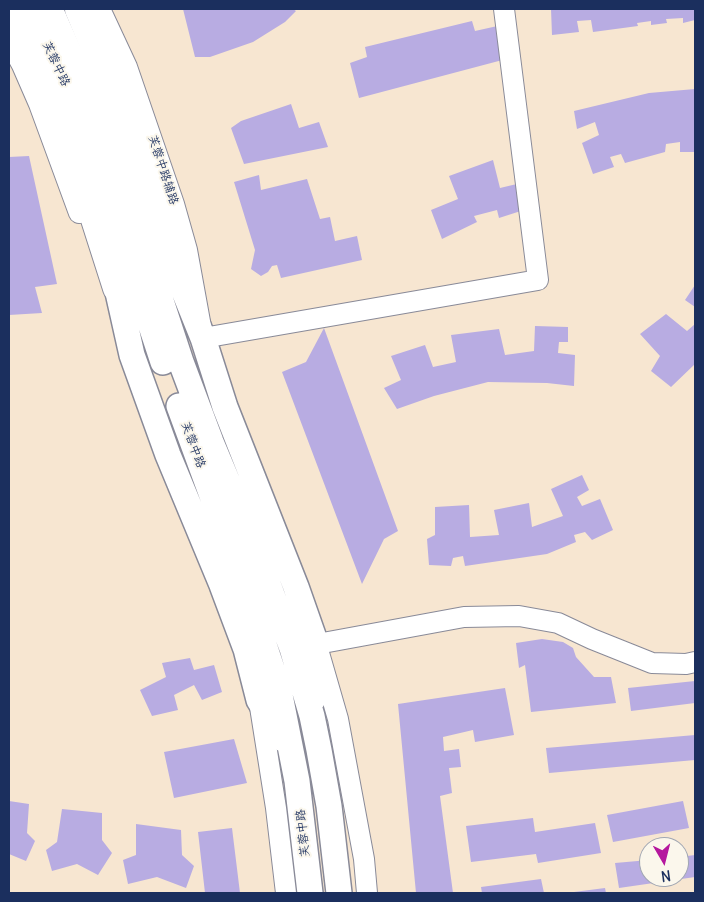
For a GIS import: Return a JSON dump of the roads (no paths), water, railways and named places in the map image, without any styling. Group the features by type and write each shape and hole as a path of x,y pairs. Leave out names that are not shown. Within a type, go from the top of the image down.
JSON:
{"highway":[{"path":"79,9 125,119 171,255"},
{"path":"9,11 35,60 64,129 118,288"}],"main road":[{"name":"芙蓉中路","path":"30,9 76,106 91,144 158,347 202,445"},
{"name":"芙蓉中路","path":"50,9 109,142 181,362 202,445 270,661 284,712 292,754 301,810 310,893"},
{"path":"171,255 203,338 225,406 296,587 316,644 312,716"},
{"path":"118,288 132,354 168,454 226,594 246,649 259,700 292,754"},
{"path":"202,445 252,541 292,648 312,716 329,806 338,893"}],"street":[{"name":"芙蓉中路辅路","path":"100,9 127,67 174,204 187,250 203,338"},
{"path":"203,338 538,280 504,9"},
{"path":"9,41 39,104 70,187 108,300 132,354"},
{"path":"292,648 464,617 519,616 558,623 652,664 686,664 695,662"},
{"path":"316,644 338,719 364,860 367,893"},
{"path":"259,700 276,808 286,893"}]}
